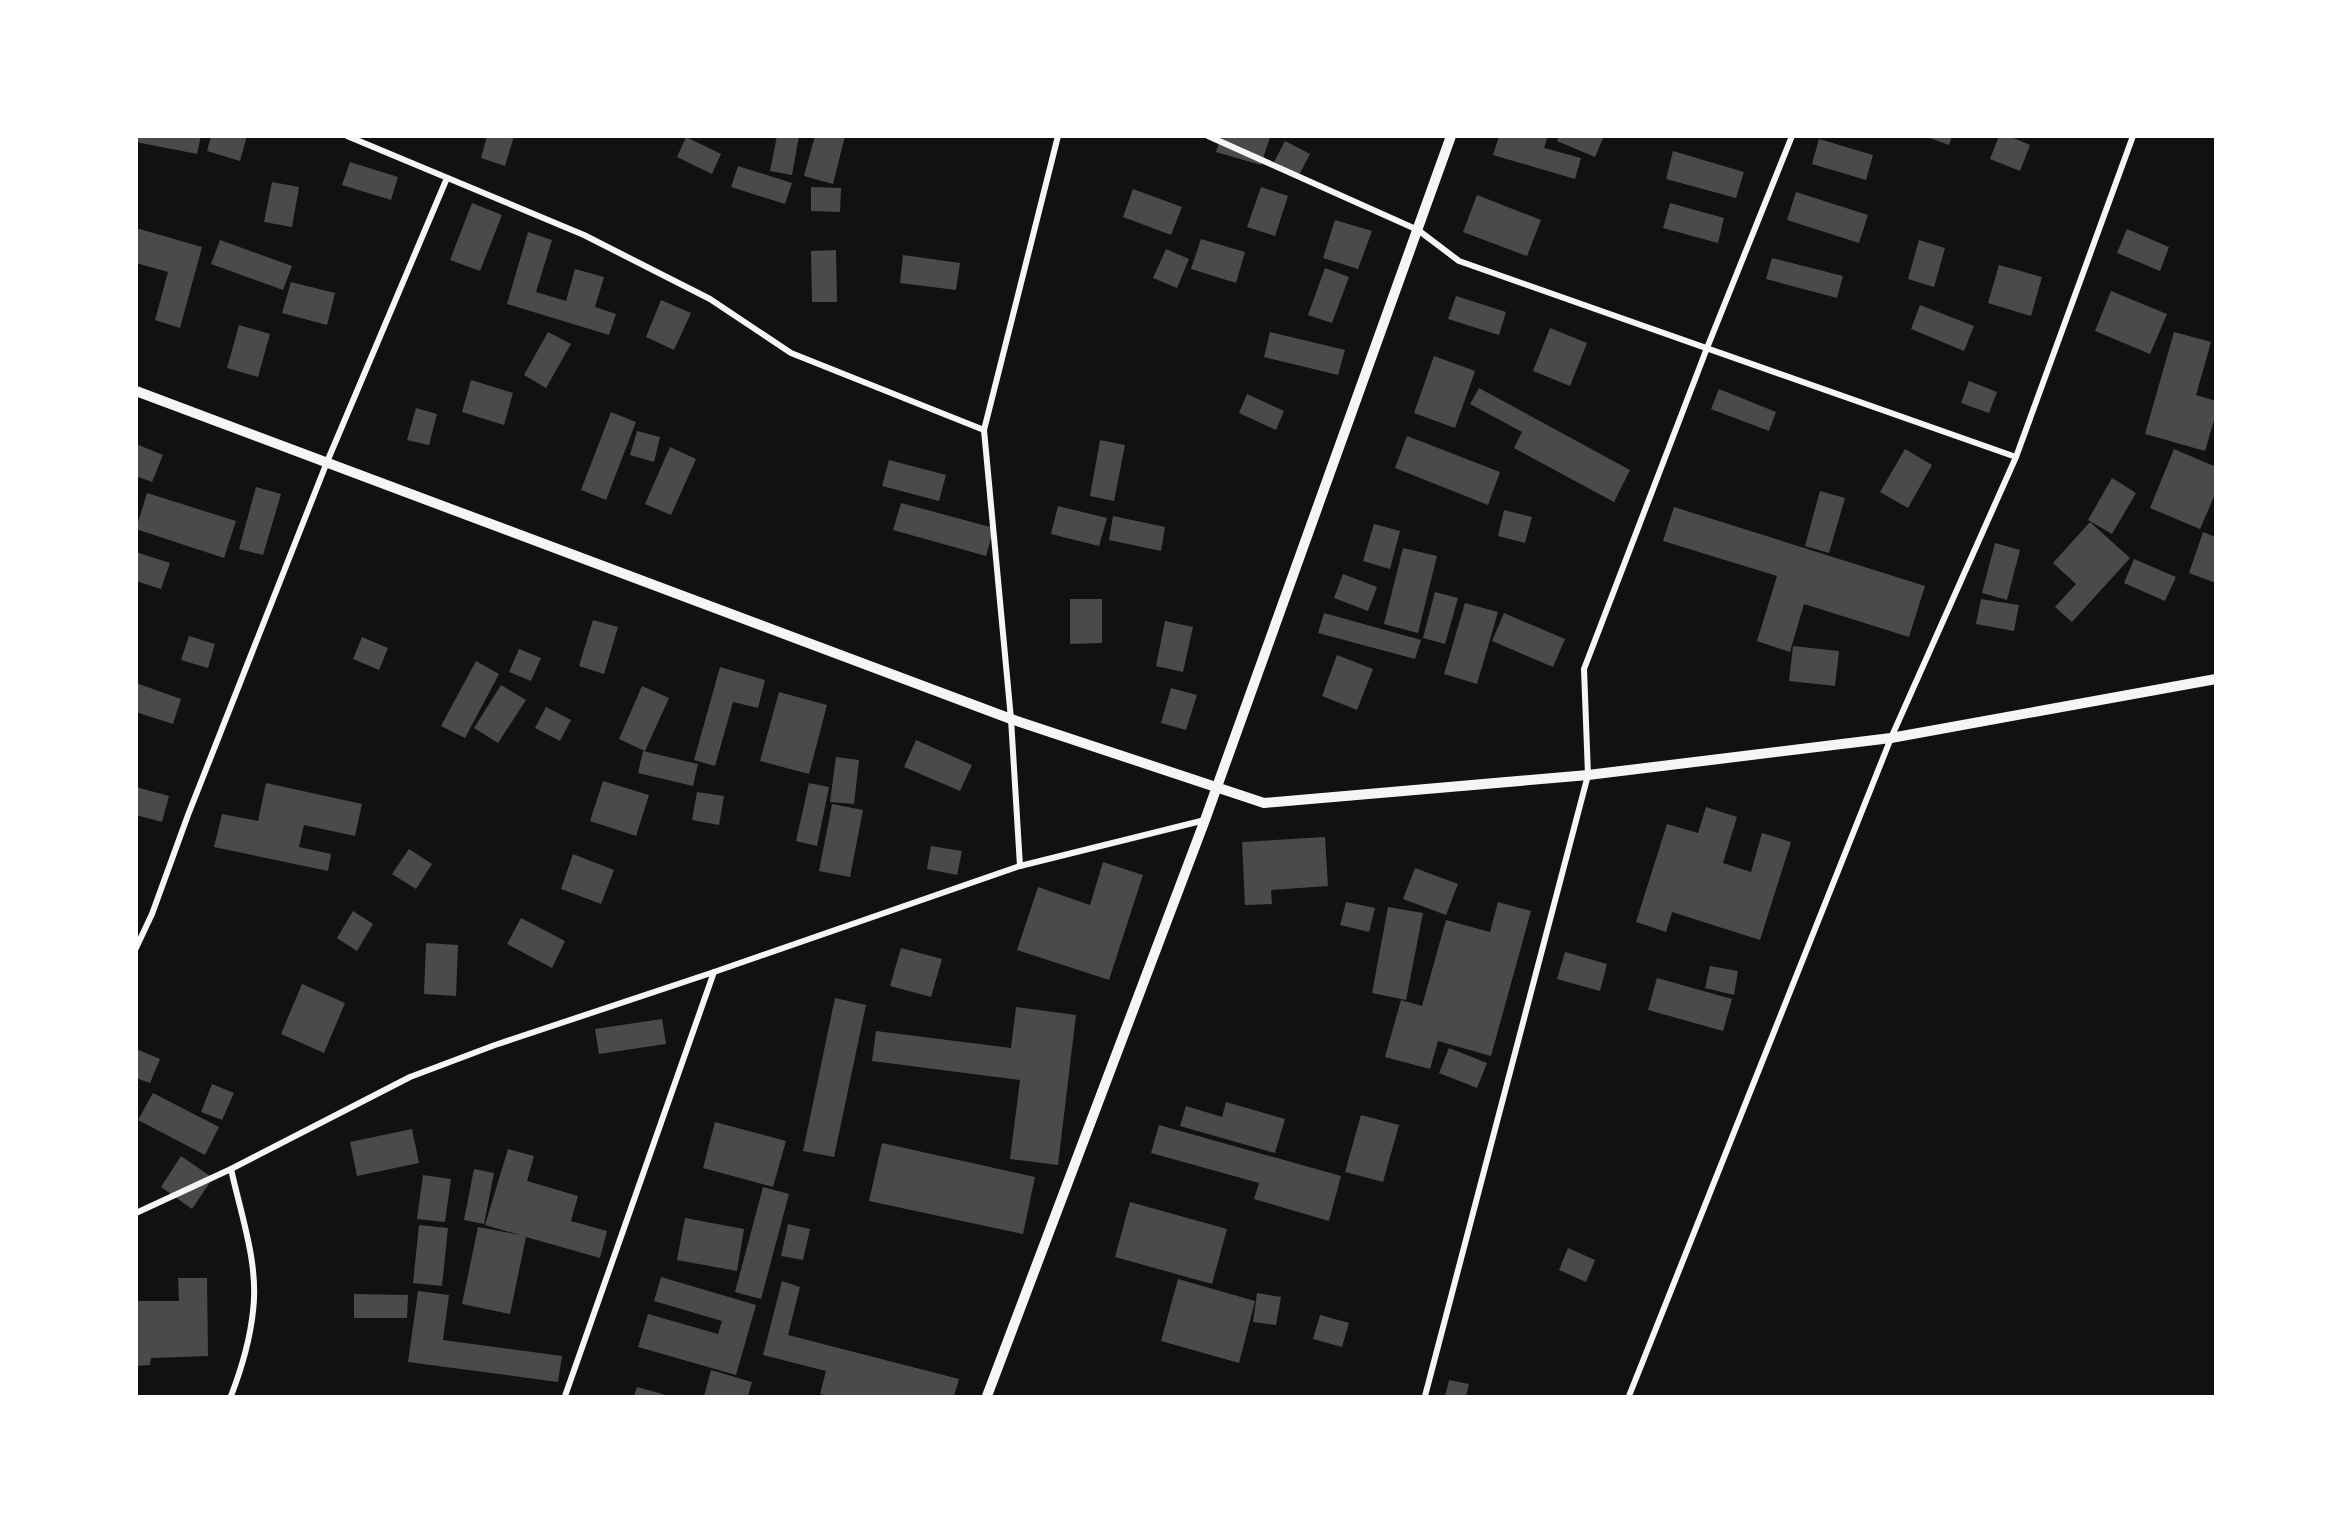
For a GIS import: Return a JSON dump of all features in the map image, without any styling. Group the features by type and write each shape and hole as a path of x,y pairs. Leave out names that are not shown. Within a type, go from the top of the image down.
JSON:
{"street":[{"path":"346,136 584,235 710,299 791,353 984,430"},
{"path":"1020,866 1011,719 984,430 1058,136"},
{"path":"1208,136 1418,230 1459,261 2016,457"},
{"path":"987,1396 1205,820 1451,136"},
{"path":"1425,1396 1588,775 1584,669 1707,348 1792,136"},
{"path":"1629,1396 1891,738 2016,457 2133,136"},
{"path":"136,948 152,914 188,815 327,462 447,178"},
{"path":"136,391 1011,719 1264,803 1588,775 1891,738 2216,679"},
{"path":"136,1213 231,1169 410,1077 495,1045 1020,866 1205,820"},
{"path":"565,1396 714,972"},
{"path":"231,1169 252,1263 254,1310 241,1370 231,1396"}],"building":[{"path":"136,136 201,136 197,154 136,142"},
{"path":"211,136 247,136 240,161 207,151"},
{"path":"487,136 514,136 505,166 481,158"},
{"path":"777,136 799,136 792,175 770,171"},
{"path":"815,136 845,136 833,184 804,176"},
{"path":"1221,136 1270,137 1261,165 1216,152"},
{"path":"1499,136 1548,136 1544,148 1581,158 1575,179 1493,155"},
{"path":"1559,136 1604,136 1595,157 1557,141"},
{"path":"1924,136 1952,136 1949,145"},
{"path":"1999,136 2009,136 2030,145 2020,171 1990,159"},
{"path":"686,137 721,154 712,174 677,157"},
{"path":"1819,139 1873,155 1866,180 1812,164"},
{"path":"1285,141 1310,154 1299,175 1274,162"},
{"path":"1673,151 1744,172 1736,198 1666,179"},
{"path":"350,162 398,177 391,200 342,185"},
{"path":"738,166 792,183 785,204 731,187"},
{"path":"272,182 299,187 292,227 264,222"},
{"path":"811,187 841,188 840,212 811,211"},
{"path":"1261,187 1288,196 1275,236 1247,227"},
{"path":"1133,189 1182,207 1171,235 1123,217"},
{"path":"1796,192 1868,215 1859,243 1787,220"},
{"path":"1477,195 1541,220 1527,256 1463,232"},
{"path":"472,203 502,215 480,271 450,260"},
{"path":"1670,203 1724,218 1718,243 1663,228"},
{"path":"1335,220 1372,231 1358,269 1323,258"},
{"path":"136,228 202,247 180,328 155,320 168,272 136,263"},
{"path":"2127,229 2169,247 2160,271 2117,253"},
{"path":"528,232 552,240 536,292 566,301 575,269 604,277 595,307 616,314 609,335 507,304"},
{"path":"1201,239 1245,252 1236,283 1191,269"},
{"path":"220,240 292,266 283,290 211,264"},
{"path":"1919,240 1945,248 1934,287 1908,279"},
{"path":"1166,249 1189,259 1177,288 1153,278"},
{"path":"836,250 837,302 812,302 811,251"},
{"path":"903,255 960,263 956,290 900,283"},
{"path":"1772,258 1843,276 1837,298 1766,279"},
{"path":"1999,265 2042,277 2031,316 1988,303"},
{"path":"1325,268 1349,277 1332,323 1308,315"},
{"path":"291,282 335,293 327,325 282,313"},
{"path":"2111,291 2167,314 2150,354 2095,331"},
{"path":"1456,296 1506,312 1499,335 1448,319"},
{"path":"661,300 691,313 674,350 646,337"},
{"path":"1920,305 1974,326 1964,351 1911,329"},
{"path":"239,325 270,334 258,377 227,368"},
{"path":"1550,328 1587,343 1570,386 1533,371"},
{"path":"548,332 571,344 546,388 524,375"},
{"path":"1270,332 1345,350 1338,375 1264,357"},
{"path":"2174,332 2211,342 2196,395 2216,401 2216,413 2205,451 2145,434"},
{"path":"1434,356 1475,371 1455,428 1414,413"},
{"path":"471,380 513,393 504,425 462,412"},
{"path":"1969,381 1997,392 1989,413 1961,403"},
{"path":"1479,388 1630,470 1614,502 1514,448 1522,432 1470,404"},
{"path":"1719,389 1776,412 1769,431 1711,409"},
{"path":"1247,394 1284,411 1276,430 1239,413"},
{"path":"416,408 437,414 429,445 407,440"},
{"path":"611,412 636,422 606,500 581,490"},
{"path":"637,431 660,437 654,462 630,455"},
{"path":"1407,436 1500,472 1488,505 1395,468"},
{"path":"1100,440 1125,445 1114,501 1090,496"},
{"path":"136,444 163,455 152,482 136,476"},
{"path":"670,447 696,459 671,515 645,504"},
{"path":"1905,449 1932,465 1908,508 1880,492"},
{"path":"2174,449 2216,467 2216,492 2200,529 2150,508"},
{"path":"889,460 946,475 939,501 882,486"},
{"path":"2112,478 2136,493 2112,534 2088,520"},
{"path":"256,487 281,494 263,555 239,549"},
{"path":"1820,491 1845,498 1829,553 1805,546"},
{"path":"147,493 236,521 224,558 136,529"},
{"path":"901,503 994,528 986,556 893,530"},
{"path":"1058,506 1107,518 1099,546 1051,534"},
{"path":"1674,507 1925,586 1909,637 1804,604 1790,652 1757,641 1777,576 1663,541"},
{"path":"1504,510 1532,517 1525,543 1498,536"},
{"path":"1113,516 1165,527 1161,551 1109,540"},
{"path":"2090,522 2130,558 2072,622 2055,607 2076,584 2053,563"},
{"path":"1374,524 1400,531 1390,569 1363,561"},
{"path":"2203,532 2216,537 2216,583 2189,573"},
{"path":"1995,543 2020,550 2007,600 1982,593"},
{"path":"1403,548 1437,556 1418,633 1384,624"},
{"path":"136,552 170,563 161,589 136,581"},
{"path":"2134,559 2176,577 2165,601 2124,583"},
{"path":"1343,574 1377,587 1368,611 1334,598"},
{"path":"1435,592 1458,598 1445,644 1423,638"},
{"path":"1070,599 1102,599 1102,643 1070,644"},
{"path":"1981,599 2019,605 2014,631 1976,624"},
{"path":"1465,603 1498,612 1477,684 1444,674"},
{"path":"1324,613 1421,640 1415,659 1318,633"},
{"path":"1504,613 1565,639 1553,667 1492,641"},
{"path":"593,620 618,627 604,674 579,666"},
{"path":"1165,621 1193,627 1183,672 1156,666"},
{"path":"189,636 215,644 208,668 181,660"},
{"path":"362,637 388,648 379,670 353,659"},
{"path":"1793,646 1839,651 1835,686 1789,681"},
{"path":"519,649 541,658 531,681 509,672"},
{"path":"1337,655 1373,669 1357,710 1322,696"},
{"path":"476,661 499,674 465,738 441,726"},
{"path":"720,667 765,680 758,708 733,702 715,766 694,760"},
{"path":"136,683 181,699 173,724 136,712"},
{"path":"501,685 526,700 498,743 474,728"},
{"path":"642,686 669,698 645,751 619,739"},
{"path":"1171,688 1197,695 1186,730 1161,723"},
{"path":"779,692 827,705 809,774 760,761"},
{"path":"546,707 571,720 560,741 535,728"},
{"path":"916,740 972,765 960,791 904,767"},
{"path":"643,751 698,764 693,786 638,773"},
{"path":"836,757 859,760 854,804 830,802"},
{"path":"603,781 649,795 636,836 590,821"},
{"path":"266,783 362,804 355,836 304,825 299,847 331,854 328,871 214,847 222,814 258,821"},
{"path":"809,783 829,787 817,846 796,841"},
{"path":"136,787 169,796 162,822 136,815"},
{"path":"697,792 724,796 719,825 692,820"},
{"path":"832,804 863,810 850,877 819,871"},
{"path":"1706,807 1737,817 1723,863 1751,872 1762,833 1791,842 1760,940 1672,912 1666,932 1636,922 1667,824 1698,833"},
{"path":"1325,837 1328,886 1271,890 1272,904 1245,905 1242,842"},
{"path":"931,846 962,851 957,875 927,869"},
{"path":"409,849 432,864 416,889 392,874"},
{"path":"573,854 614,870 601,904 561,889"},
{"path":"1103,862 1143,875 1109,980 1017,950 1038,887 1090,905"},
{"path":"1415,868 1458,884 1446,915 1403,899"},
{"path":"1346,902 1375,908 1369,932 1340,925"},
{"path":"1498,902 1531,911 1491,1056 1438,1041 1430,1069 1385,1057 1401,1000 1422,1006 1446,920 1490,932"},
{"path":"1388,907 1423,913 1406,1000 1372,993"},
{"path":"353,911 373,924 357,951 337,938"},
{"path":"521,918 565,941 552,968 507,944"},
{"path":"426,943 458,945 456,996 424,994"},
{"path":"901,948 942,959 931,997 890,986"},
{"path":"1565,952 1607,964 1600,991 1557,979"},
{"path":"1710,966 1738,971 1734,995 1705,988"},
{"path":"1657,978 1732,999 1723,1031 1648,1010"},
{"path":"302,984 345,1003 324,1053 281,1034"},
{"path":"835,998 866,1005 834,1157 803,1151"},
{"path":"1016,1007 1076,1015 1058,1165 1010,1159 1020,1080 872,1061 876,1031 1011,1048"},
{"path":"662,1019 666,1044 599,1054 595,1029"},
{"path":"1449,1048 1487,1063 1477,1088 1439,1073"},
{"path":"136,1049 160,1059 150,1083 136,1078"},
{"path":"212,1084 234,1093 222,1120 201,1112"},
{"path":"153,1093 219,1127 205,1155 138,1120"},
{"path":"1226,1102 1285,1119 1275,1153 1180,1126 1186,1106 1222,1117"},
{"path":"1361,1115 1399,1125 1383,1182 1345,1172"},
{"path":"715,1122 786,1141 773,1187 703,1168"},
{"path":"1159,1125 1341,1176 1329,1221 1254,1199 1259,1183 1151,1153"},
{"path":"412,1129 419,1163 357,1176 350,1142"},
{"path":"882,1143 1035,1177 1023,1234 869,1201"},
{"path":"508,1149 534,1156 527,1181 578,1196 571,1221 607,1231 600,1258 526,1237 510,1314 462,1304 478,1227 520,1235 485,1225"},
{"path":"181,1156 213,1178 192,1209 161,1187"},
{"path":"474,1169 494,1173 484,1224 464,1220"},
{"path":"423,1175 451,1179 445,1222 417,1219"},
{"path":"763,1187 789,1194 761,1299 735,1292"},
{"path":"1130,1202 1227,1229 1212,1284 1115,1257"},
{"path":"685,1218 744,1229 737,1271 677,1260"},
{"path":"788,1224 810,1229 803,1260 781,1256"},
{"path":"419,1225 448,1228 442,1286 413,1283"},
{"path":"1568,1248 1595,1260 1586,1282 1559,1270"},
{"path":"661,1277 756,1305 736,1375 638,1347 648,1314 718,1334 722,1321 654,1301"},
{"path":"178,1278 207,1278 208,1356 151,1358 150,1365 136,1366 136,1301 179,1301"},
{"path":"1178,1279 1255,1301 1239,1363 1161,1341"},
{"path":"782,1281 800,1287 788,1335 959,1379 954,1396 829,1396 820,1394 826,1371 763,1355"},
{"path":"418,1291 449,1295 443,1340 562,1356 558,1382 408,1362"},
{"path":"1257,1293 1281,1297 1276,1325 1253,1322"},
{"path":"354,1294 408,1295 407,1318 354,1318"},
{"path":"1320,1315 1349,1323 1342,1347 1313,1339"},
{"path":"711,1370 752,1382 748,1396 704,1396"},
{"path":"1449,1380 1469,1384 1466,1396 1445,1396"},
{"path":"637,1387 670,1396 634,1396"}]}
